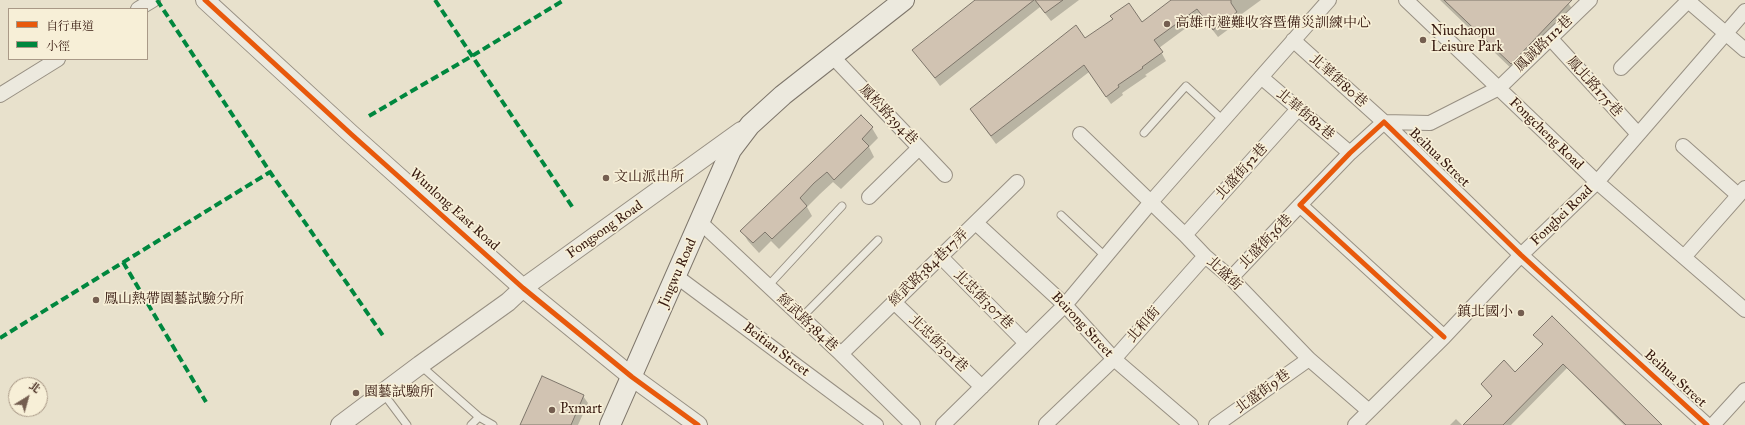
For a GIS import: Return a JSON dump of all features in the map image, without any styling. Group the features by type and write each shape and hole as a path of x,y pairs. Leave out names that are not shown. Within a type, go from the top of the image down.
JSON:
{"main road":[{"name":"Fongsong Road","path":"750,125 783,95 904,0"},
{"name":"Jingwu Road","path":"610,425 732,150 750,125"}],"street":[{"path":"140,8 153,0"},
{"name":"Wunlong East Road","path":"204,0 356,140 523,288 632,377 698,425"},
{"path":"943,425 1065,305 1151,202 1329,0"},
{"name":"Fongcheng Road","path":"1406,0 1597,182 1745,310"},
{"name":"鳳誠路112巷","path":"1384,122 1430,123 1499,88 1590,0"},
{"path":"1621,68 1688,1 1745,50"},
{"name":"Fongbei Road","path":"1355,425 1444,337 1521,255 1597,182 1745,11"},
{"name":"鳳北路175巷","path":"1550,39 1638,134"},
{"name":"北華街80巷","path":"1293,40 1384,122"},
{"name":"鳳松路394巷","path":"832,56 945,174"},
{"path":"0,95 56,60"},
{"name":"北華街82巷","path":"1261,77 1350,153"},
{"name":"北盛街52巷","path":"1185,235 1298,109"},
{"path":"1384,122 1350,153 1300,205 1444,337"},
{"name":"Beihua Street","path":"1384,122 1521,255 1707,425"},
{"name":"Fongsong Road","path":"340,425 508,302 523,288 750,125"},
{"name":"北盛街","path":"1080,134 1205,256 1231,278 1309,358 1369,411"},
{"path":"1683,146 1742,192 1684,256"},
{"path":"869,197 919,148"},
{"name":"經武路384巷17弄","path":"841,354 1018,182"},
{"name":"北盛街36巷","path":"1231,278 1300,205"},
{"name":"經武路384巷","path":"700,222 841,354 913,425"},
{"name":"Beirong Street","path":"976,223 1065,305 1114,359 1191,425"},
{"name":"北和街","path":"1046,424 1114,359 1205,256"},
{"name":"北忠街307巷","path":"941,257 1026,343"},
{"name":"Beitian Street","path":"676,276 876,425"},
{"name":"北忠街301巷","path":"894,302 982,387"},
{"name":"北盛街9巷","path":"1216,425 1309,358"},
{"path":"1712,425 1745,390"}],"lane":[{"path":"1144,133 1186,86 1223,120"},
{"path":"768,286 842,206"},
{"path":"1061,215 1106,256"},
{"path":"802,317 878,240"},
{"path":"420,365 479,417 493,425"},
{"path":"383,393 407,425"},
{"path":"470,425 479,417"}],"building":[{"path":"975,0 1034,0 935,78 912,50"},
{"path":"1035,0 1063,0 1045,13"},
{"path":"1171,0 1231,0 1231,3 1237,12 1213,30 1197,9 1154,40 1163,52 1118,85 1119,87 1106,97 1084,65 991,136 970,109 1076,25 1085,38 1113,19 1110,16 1129,3 1142,22"},
{"path":"1444,0 1572,0 1511,64"},
{"path":"861,115 873,127 862,139 869,146 834,180 827,172 814,183 800,198 807,206 772,239 765,232 753,243 740,231"},
{"path":"1552,316 1662,425 1626,425 1563,364 1503,425 1463,425 1492,396 1481,384 1504,360 1515,372 1543,344 1533,335"},
{"name":"Pxmart","path":"542,376 584,395 571,425 520,425"}],"marked path":[{"path":"157,0 270,172 384,337"},
{"path":"435,0 573,208"},
{"path":"369,116 564,0"},
{"path":"0,338 270,172"},
{"path":"123,262 206,402"}],"cycle path":[{"path":"205,0 351,134 523,288 632,377 698,425"},
{"path":"1444,337 1300,205 1350,153 1384,122 1521,255 1707,425"}],"place":[{"name":"高雄市避難收容暨備災訓練中心","path":"1167,24"},
{"name":"Niuchaopu Leisure Park","path":"1423,40"},
{"name":"文山派出所","path":"606,178"},
{"name":"鳳山熱帶園藝試驗分所","path":"96,300"},
{"name":"鎮北國小","path":"1521,313"},
{"name":"園藝試驗所","path":"356,393"},
{"name":"Pxmart","path":"552,410"}]}
